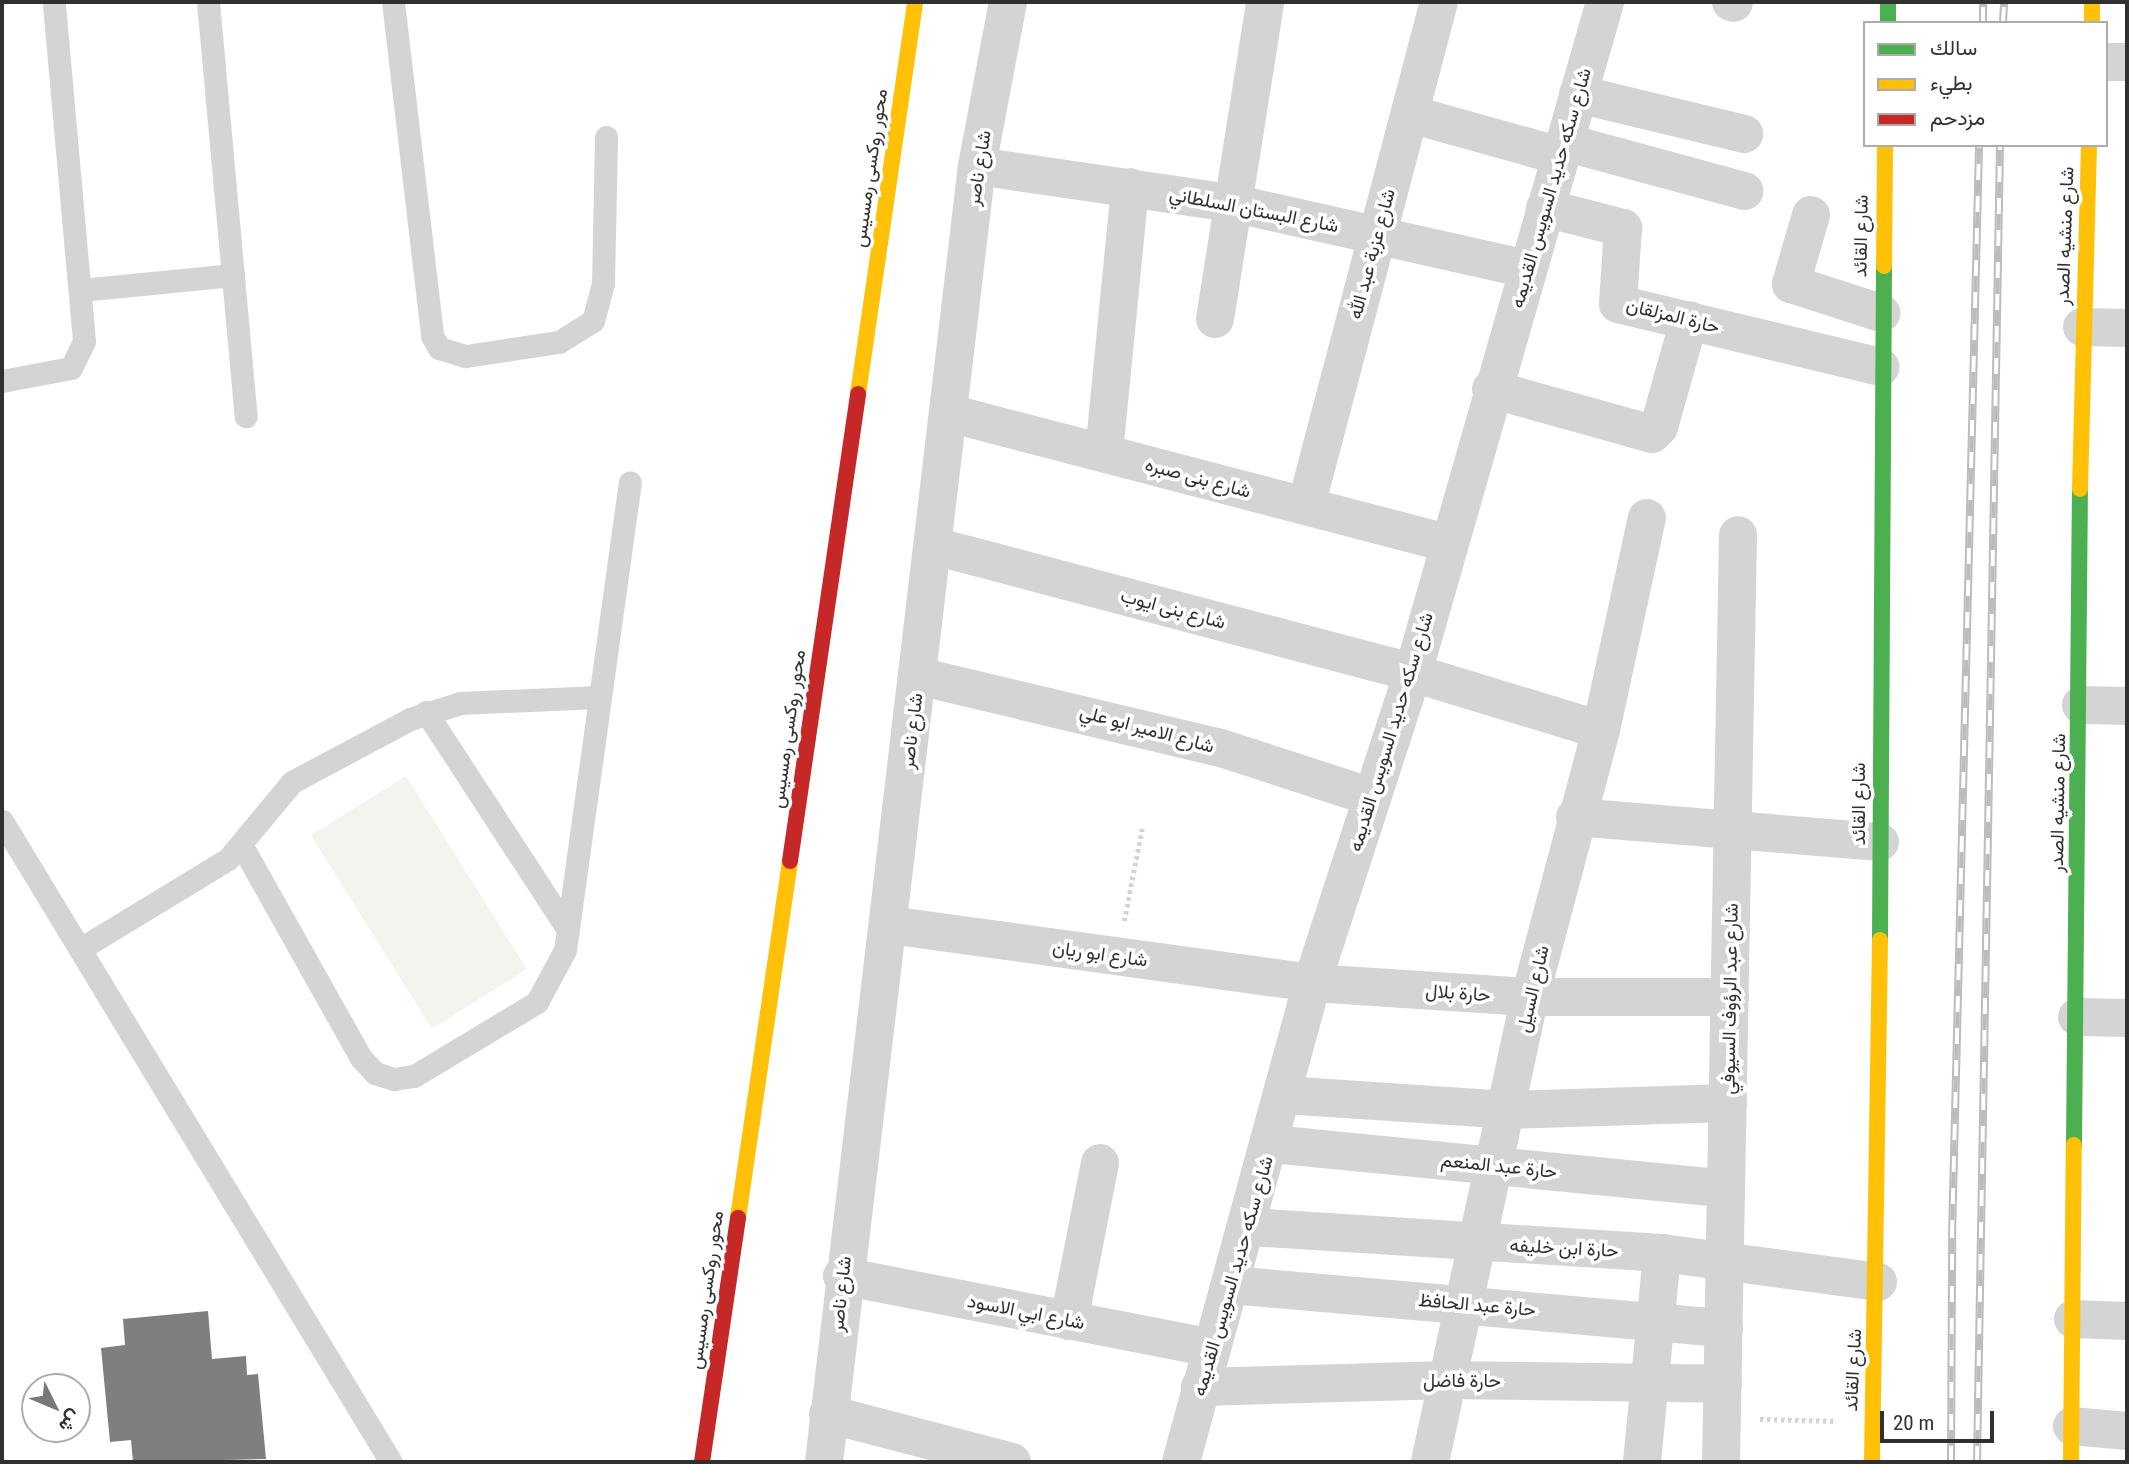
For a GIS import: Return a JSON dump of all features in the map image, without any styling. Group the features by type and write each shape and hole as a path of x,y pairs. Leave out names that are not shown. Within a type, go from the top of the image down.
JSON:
{"main road":[{"name":"محور روكسى رمسيس","path":"702,1462 915,2"},
{"path":"1888,2 1888,21"},
{"path":"2092,2 2092,21"},
{"name":"شارع القائد","path":"1872,1462 1878,1282 1881,313 1885,147"},
{"name":"شارع منشيه الصدر","path":"2071,1444 2081,705 2082,327 2089,147"}],"street":[{"name":"شارع ناصر","path":"824,1462 842,1276 889,925 978,166 1008,2"},
{"path":"1215,319 1265,2"},
{"name":"شارع عزبة عبد الله","path":"1306,506 1439,2"},
{"name":"شارع سكه حديد السويس القديمه","path":"1181,1462 1211,1348 1249,1227 1312,983 1413,673 1491,389 1605,2"},
{"path":"2108,62 2127,62"},
{"path":"1578,94 1744,134"},
{"path":"1410,114 1744,191"},
{"name":"شارع البستان السلطاني","path":"978,166 1232,204 1527,269"},
{"path":"1104,453 1130,187"},
{"name":"حارة المزلقان","path":"1545,208 1621,226 1617,302 1881,367"},
{"path":"1811,215 1792,285 1881,313"},
{"path":"1491,389 1652,435 1659,427 1689,320"},
{"path":"2082,327 2127,328"},
{"name":"شارع بنى صبره","path":"949,413 1447,543"},
{"name":"شارع السيل","path":"1430,1462 1530,998 1575,817 1601,730 1647,518"},
{"name":"شارع عبد الرؤوف السيوفي","path":"1721,1462 1738,535"},
{"name":"شارع بنى ايوب","path":"933,546 1413,673 1601,730"},
{"name":"شارع الامير ابو علي","path":"918,676 1221,748 1372,797"},
{"path":"2081,705 2127,706"},
{"path":"1575,817 1880,842"},
{"name":"شارع ابو ريان","path":"889,925 1312,983"},
{"name":"حارة بلال","path":"1312,983 1530,998 1730,997"},
{"path":"2077,1017 2127,1018"},
{"path":"1284,1095 1507,1110 1728,1103"},
{"name":"حارة عبد المنعم","path":"1271,1144 1726,1189"},
{"path":"1069,1321 1100,1163"},
{"name":"حارة ابن خليفه","path":"1249,1227 1662,1253 1878,1282"},
{"path":"1642,1462 1646,1385 1662,1253"},
{"name":"شارع ابي الاسود","path":"842,1276 1211,1348"},
{"name":"حارة عبد الحافظ","path":"1230,1285 1464,1303 1724,1328"},
{"path":"2073,1319 2127,1321"},
{"name":"حارة فاضل","path":"1200,1387 1449,1380 1646,1385 1722,1401"},
{"path":"828,1414 1012,1462"},
{"path":"2071,1444 2127,1431"}],"lane":[{"path":"2,381 71,368 84,341 54,2"},
{"path":"208,2 246,416"},
{"path":"393,2 432,336 445,352 466,356 559,342 593,321 603,283 606,137"},
{"path":"81,290 233,275"},
{"path":"242,846 361,1058 375,1073 394,1079 414,1076 537,1002 559,969 568,930 598,697 630,482"},
{"path":"80,949 242,846 292,782 426,712 460,703 598,697"},
{"path":"426,712 568,930"},
{"path":"2,821 391,1462"}],"path":[{"path":"1117,956 1142,829"},
{"path":"1722,1401 1872,1421"}],"shaded area":[{"path":"406,776 527,969 432,1029 311,835"}],"building":[{"path":"208,1311 212,1359 246,1356 247,1375 258,1374 266,1459 133,1462 131,1440 110,1442 101,1348 125,1345 123,1319"}],"railway":[{"path":"1983,2 1983,21"},
{"path":"2003,21 2004,2"},
{"path":"1951,1462 1952,1236 1979,147"},
{"path":"1977,1462 2000,147"}],"traffic: fast":[{"path":"1888,2 1888,21"},
{"path":"1880,940 1884,266"},
{"path":"2074,1145 2080,489"}],"traffic: slow":[{"path":"858,394 915,2"},
{"path":"2092,2 2092,21"},
{"path":"1884,266 1885,147"},
{"path":"2080,489 2089,147"},
{"path":"738,1218 790,861"},
{"path":"1872,1462 1880,940"},
{"path":"2071,1462 2074,1145"}],"traffic: jam":[{"path":"790,861 858,394"},
{"path":"702,1462 738,1218"}]}
